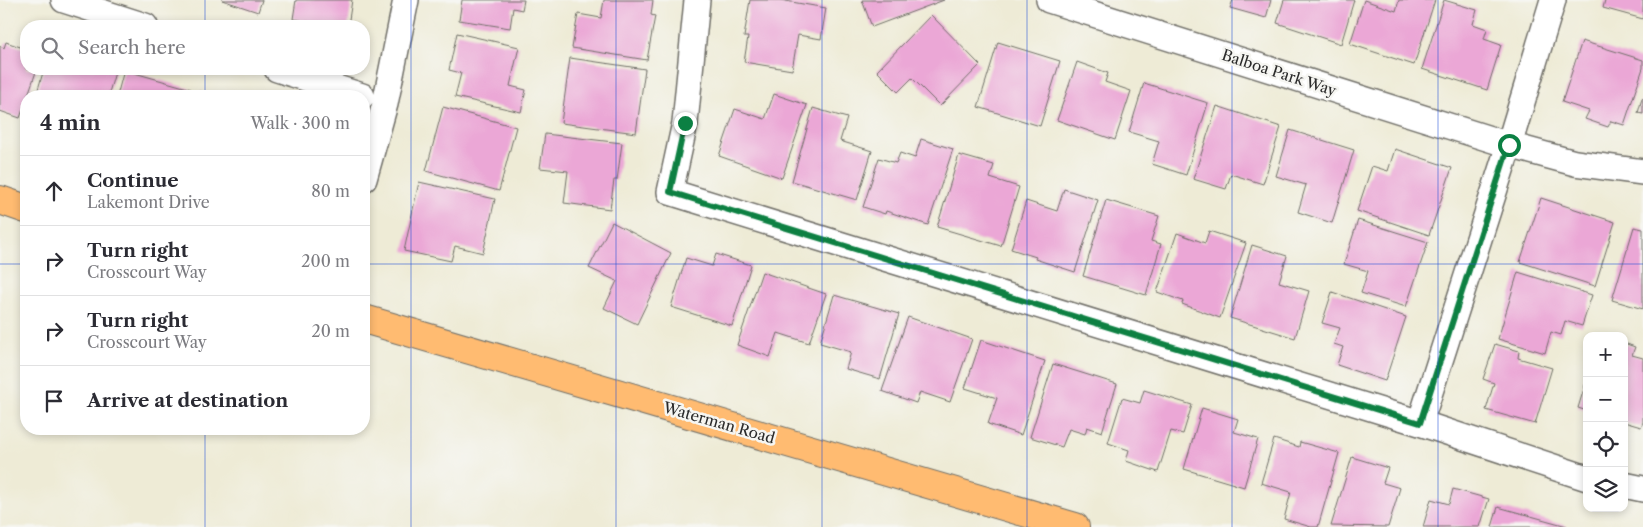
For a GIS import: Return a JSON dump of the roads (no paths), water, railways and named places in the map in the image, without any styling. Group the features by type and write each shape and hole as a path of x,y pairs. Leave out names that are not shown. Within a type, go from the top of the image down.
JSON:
{"main road":[{"path":"0,200 20,207"},
{"name":"Waterman Road","path":"370,321 1028,520 1075,527"}],"street":[{"path":"64,0 127,20"},
{"path":"370,99 406,0"},
{"path":"697,0 685,123 670,192 1420,423 1583,477"},
{"name":"Balboa Park Way","path":"1050,0 1509,145 1576,163 1643,172"},
{"path":"1420,423 1509,145 1553,0"},
{"path":"296,75 342,90"},
{"path":"1628,486 1643,489"}]}
